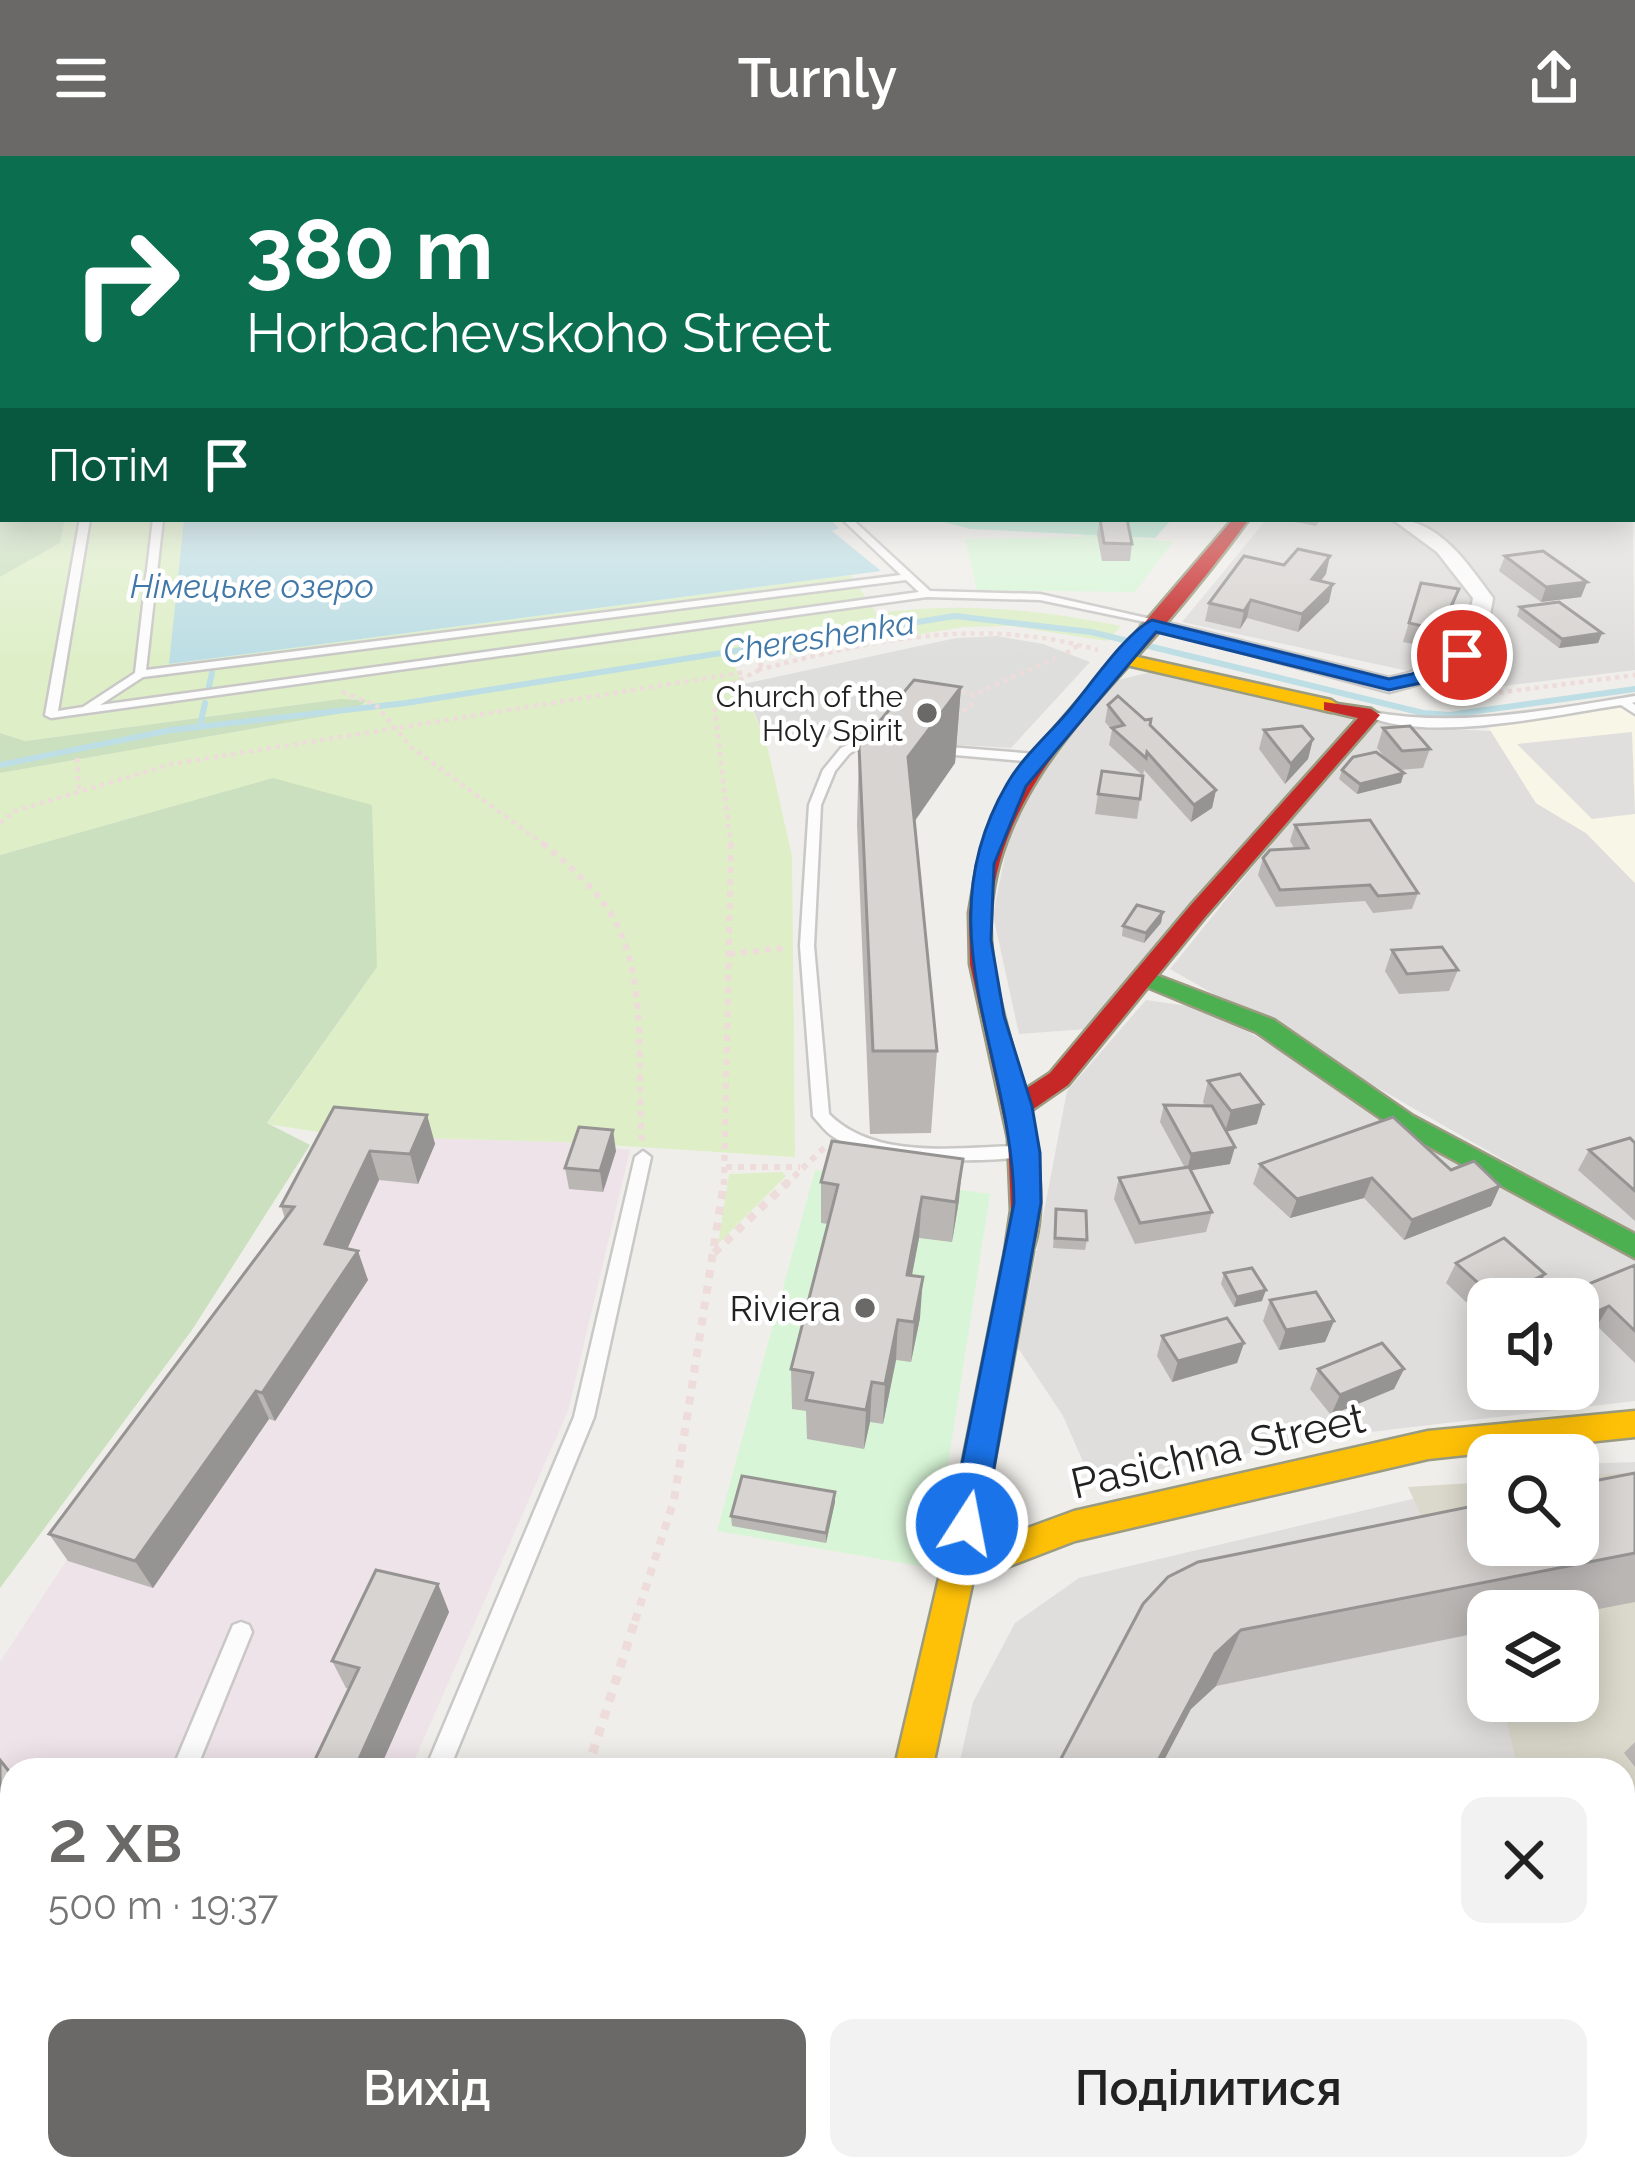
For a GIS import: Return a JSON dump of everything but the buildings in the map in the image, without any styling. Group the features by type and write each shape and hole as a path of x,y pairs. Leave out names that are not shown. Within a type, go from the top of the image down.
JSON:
{"street":[{"path":"917,1758 1028,1203 1027,1153 1019,1106 992,1016 980,940 983,864 1002,813 1036,758 1239,522"},
{"path":"1142,638 1389,685 1418,678 1462,655 1477,634 1483,598 1444,548 1405,522"},
{"path":"1019,1106 1059,1078 1371,715 1142,638"},
{"path":"1143,977 1265,1026 1404,1122 1635,1247"},
{"name":"Pasichna Street","path":"958,1570 1074,1526 1427,1445 1635,1424"}],"lane":[{"path":"84,522 51,715 927,594 1065,600 1142,638"},
{"path":"140,674 158,522"},
{"path":"850,522 927,594"},
{"path":"83,710 140,674 906,577"},
{"path":"1371,715 1406,724 1485,722 1629,700 1635,711"},
{"path":"907,748 853,746 829,770 814,806 807,946 818,1106 837,1135 881,1148 1027,1153"},
{"path":"928,749 1036,758"},
{"path":"441,1758 584,1417 644,1157"},
{"path":"189,1758 241,1632"}],"path":[{"path":"0,823 15,811 172,764 762,669 935,632 1016,629 1081,644 1142,638"},
{"path":"754,644 762,669"},
{"path":"1066,653 1081,644"},
{"path":"946,686 973,695 1054,658"},
{"path":"591,1758 674,1500 713,1253 726,1168 730,846 714,704 734,680 762,669"},
{"path":"1389,685 1417,692 1481,695 1635,675"},
{"path":"945,726 970,705 973,695"},
{"path":"376,706 405,745 519,824 590,887 612,916 623,938 637,1022 644,1157"},
{"path":"77,758 79,790"},
{"path":"729,954 807,946"},
{"path":"713,1253 837,1135"},
{"path":"726,1168 804,1167"}],"shaded area":[{"path":"1265,522 1633,522 1635,670 1486,688 1182,622"},
{"path":"997,636 1043,644 1090,662 1011,748 763,734 743,684 956,638"},
{"path":"1159,670 1349,715 1354,726 1087,1029 1019,1034 993,915 1012,821 1063,743 1118,680"},
{"path":"1635,694 1635,883 1586,833 1536,803 1482,717"},
{"path":"1372,719 1411,727 1491,731 1536,803 1586,833 1635,883 1635,1235 1170,969"},
{"path":"1632,732 1635,814 1592,819 1517,744"},
{"path":"1146,1000 1209,1009 1635,1255 1635,1401 1599,1405 1599,1278 1467,1278 1467,1410 1558,1410 1353,1434 1092,1482 1063,1416 1018,1348 1067,1091"},
{"path":"344,1136 561,1142 630,1150 568,1411 415,1758 0,1758 0,1662"},
{"path":"1635,1462 1635,1758 961,1758 973,1702 1015,1623 1079,1578 1467,1486 1467,1566 1599,1566 1599,1463"},
{"path":"1635,1472 1635,1758 1515,1758 1507,1722 1599,1722 1599,1590 1467,1590 1467,1616 1408,1487 1467,1483 1467,1566 1599,1566 1599,1475"}],"green space":[{"path":"0,522 64,522 60,543 0,577"},
{"path":"64,522 184,522 170,664 850,575 877,613 1000,609 1121,626 1107,641 1012,626 964,627 734,664 767,745 792,856 795,1157 561,1142 344,1136 267,1124 377,967 273,778 0,855 0,773 326,716 365,700 340,699 25,741 0,733 0,577 60,543"},
{"path":"944,522 1169,522 1155,538 970,529"},
{"path":"1084,532 1173,542 1135,592 977,590 965,539 1081,537"},
{"path":"340,699 366,700 357,710 0,773 0,733 25,741"},
{"path":"273,778 372,805 377,967 267,1123 310,1145 192,1330 0,1588 0,855"},
{"path":"815,1170 990,1194 932,1568 717,1531"},
{"path":"782,1172 786,1176 718,1244 729,1174"}],"water":[{"name":"Німецьке озеро","path":"184,522 833,522 839,528 832,531 881,571 169,664"}],"waterway":[{"name":"Chereshenka","path":"0,765 171,730 406,703 955,616 1091,632 1423,713 1449,715 1635,689"},
{"path":"209,686 212,673"},
{"path":"200,726 205,703"}],"traffic: fast":[{"path":"1143,977 1265,1026 1404,1122 1635,1247"}],"traffic: slow":[{"path":"1124,659 1331,706"},
{"path":"916,1758 958,1570 1019,1251"},
{"path":"958,1570 1074,1526 1428,1445 1635,1424"}],"traffic: jam":[{"path":"1019,1251 1025,1173 1021,1138 982,964 980,913 987,866 1003,822 1052,742 1239,522"},
{"path":"1019,1106 1059,1079 1198,911 1371,715 1331,706"}],"place":[{"name":"Church of the Holy Spirit","path":"927,713"},
{"name":"Riviera","path":"865,1308"}],"route":[{"path":"967,1524 1028,1203 1027,1153 1019,1106 992,1016 980,940 983,864 1017,784 1152,626 1389,685 1418,678 1462,655"}]}
